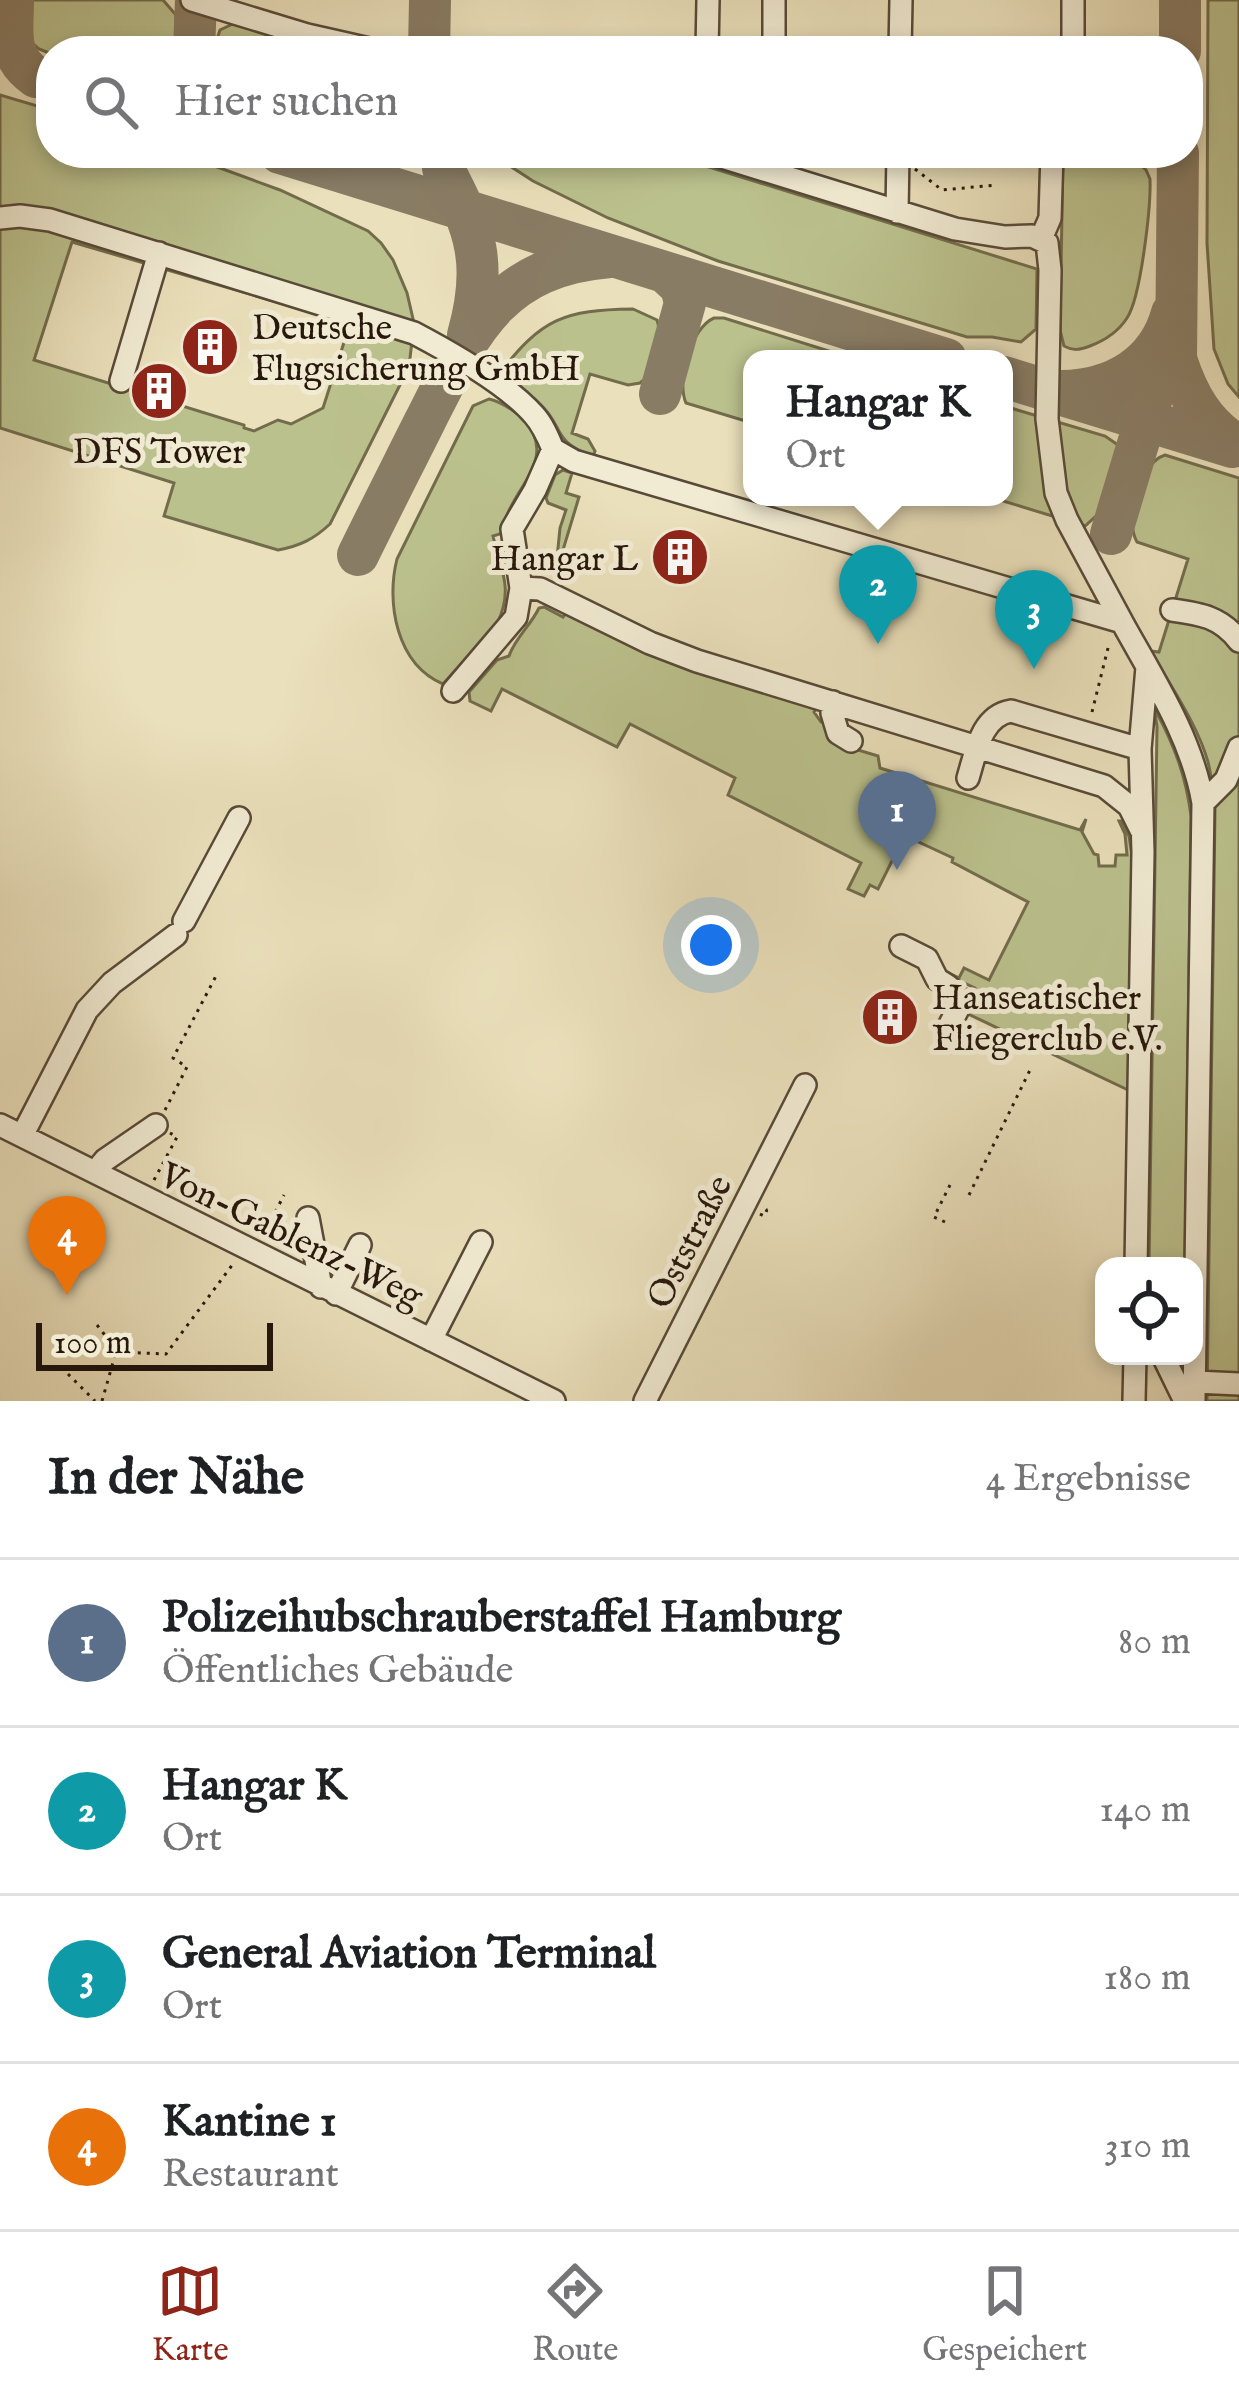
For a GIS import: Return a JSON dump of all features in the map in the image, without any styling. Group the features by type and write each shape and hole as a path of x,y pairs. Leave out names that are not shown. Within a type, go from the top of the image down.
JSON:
{"lane":[{"path":"192,0 311,36"},
{"path":"707,36 708,0"},
{"path":"774,0 774,36"},
{"path":"900,36 901,0"},
{"path":"1073,0 1073,36"},
{"path":"786,168 897,212 967,232 1042,238 1049,247 1047,419 1055,493 1186,742 1198,771 1203,803 1192,1395"},
{"path":"897,212 905,168"},
{"path":"1042,238 1050,218 1052,168"},
{"path":"0,218 50,220 414,333 458,357 526,406 553,449 574,461 1122,622"},
{"path":"121,381 159,253"},
{"path":"453,691 516,617 521,588 512,529 553,449"},
{"path":"521,588 540,589 697,661 1104,786 1129,806 1141,830"},
{"path":"1172,610 1222,622 1239,641"},
{"path":"1136,1257 1140,749 1147,666"},
{"path":"833,702 838,733 851,741"},
{"path":"968,778 978,747 1001,712 1140,749"},
{"path":"1203,803 1226,780 1239,748"},
{"path":"22,1134 87,1010 112,983 180,928 239,818"},
{"path":"901,946 927,959 937,979 955,996 958,1009 948,1028"},
{"name":"Oststraße","path":"646,1401 790,1112 799,1082"},
{"name":"Von-Gablenz-Weg","path":"0,1125 252,1245 328,1290 431,1340 512,1392 550,1400"},
{"path":"95,1172 156,1126"},
{"path":"308,1218 328,1290"},
{"path":"431,1340 481,1242"},
{"path":"328,1290 360,1245"},
{"path":"1134,1401 1135,1365"},
{"path":"1170,1365 1192,1395"},
{"path":"1192,1395 1239,1384"}],"path":[{"path":"916,168 942,190 996,185"},
{"path":"1092,713 1108,648"},
{"path":"1087,679 1098,682"},
{"path":"152,1185 177,1137 156,1126 187,1067 173,1058 216,976"},
{"path":"969,1195 1031,1068"},
{"path":"945,1222 934,1217 950,1185"},
{"path":"97,1325 116,1350 166,1354 252,1245 284,1195"},
{"path":"68,1374 98,1401 116,1350"}],"green space":[{"path":"27,0 163,0 176,15 176,36 36,36 36,46 29,40"},
{"path":"1208,0 1239,0 1239,397 1228,384 1214,349 1207,243"},
{"path":"237,22 283,36 218,36 220,30"},
{"path":"0,95 36,106 36,168 220,168 368,231 393,260 414,323 409,367 330,524 312,538 278,550 164,516 174,483 0,428","holes":["72,242 355,325 348,330 323,408 291,424 278,420 254,431 34,360"]},
{"path":"513,168 712,168 1037,269 1036,329 1021,342 967,337 718,261 608,218"},
{"path":"1063,168 1144,168 1150,179 1149,209 1132,307 1123,323 1096,344 1077,349 1064,346 1060,330"},
{"path":"633,309 657,320 660,332 646,378 640,383 628,385 590,374 572,433 588,439 593,456 570,445 539,403 499,374 528,340 556,321 589,312"},
{"path":"724,318 825,350 743,350 743,420 686,403 683,381 688,356 706,324"},
{"path":"489,399 522,418 533,433 535,462 512,504 503,533 493,536 505,590 497,624 443,684 427,675 405,647 394,612 394,576 397,559 473,406"},
{"path":"1013,409 1105,436 1118,445 1121,457 1106,507 1085,526 1013,504"},
{"path":"1165,455 1239,478 1239,1401 1207,1401 1213,791 1197,733 1151,651 1159,652 1188,559 1137,542 1132,520 1141,480"},
{"path":"563,470 572,473 566,493 579,497 560,560 560,528 566,510 546,498 555,475"},
{"path":"544,607 817,708 814,712 821,722 848,747 878,756 880,768 1080,830 1086,819 1082,832 1098,855 1099,866 1115,866 1116,855 1127,855 1122,821 1132,855 1128,1090 966,1013 970,1003 957,985 976,993 975,988 943,970 959,978 964,968 989,980 1028,902 899,833 894,842 900,845 878,889 870,885 864,896 848,889 861,863 728,795 735,778 630,724 617,747 502,689 491,711 470,701 469,692 497,660 509,656"},
{"path":"1155,713 1179,763 1191,816 1185,1257 1149,1257"}],"taxiway":[{"path":"13,0 16,52 36,77"},
{"path":"195,36 196,0"},
{"path":"429,36 430,0"},
{"path":"1180,0 1180,36"},
{"path":"328,168 917,350"},
{"path":"443,168 471,229 478,267 468,335"},
{"path":"1178,168 1176,359 1199,409 1239,446"},
{"path":"358,555 457,359 492,309 540,274 610,257"},
{"path":"660,394 685,303 681,287 666,273"},
{"path":"1062,391 1099,386 1131,371 1156,347 1172,313"},
{"path":"1013,380 1232,447"},
{"path":"1111,534 1153,394"}],"place":[{"name":"Deutsche Flugsicherung GmbH","path":"210,347"},
{"name":"DFS Tower","path":"159,391"},
{"name":"Hangar L","path":"680,557"},
{"name":"Hangar K","path":"878,644"},
{"name":"General Aviation Terminal","path":"1034,669"},
{"name":"Polizeihubschrauberstaffel Hamburg","path":"897,870"},
{"name":"Hanseatischer Fliegerclub e.V.","path":"890,1017"},
{"name":"Kantine 1","path":"67,1295"}]}
